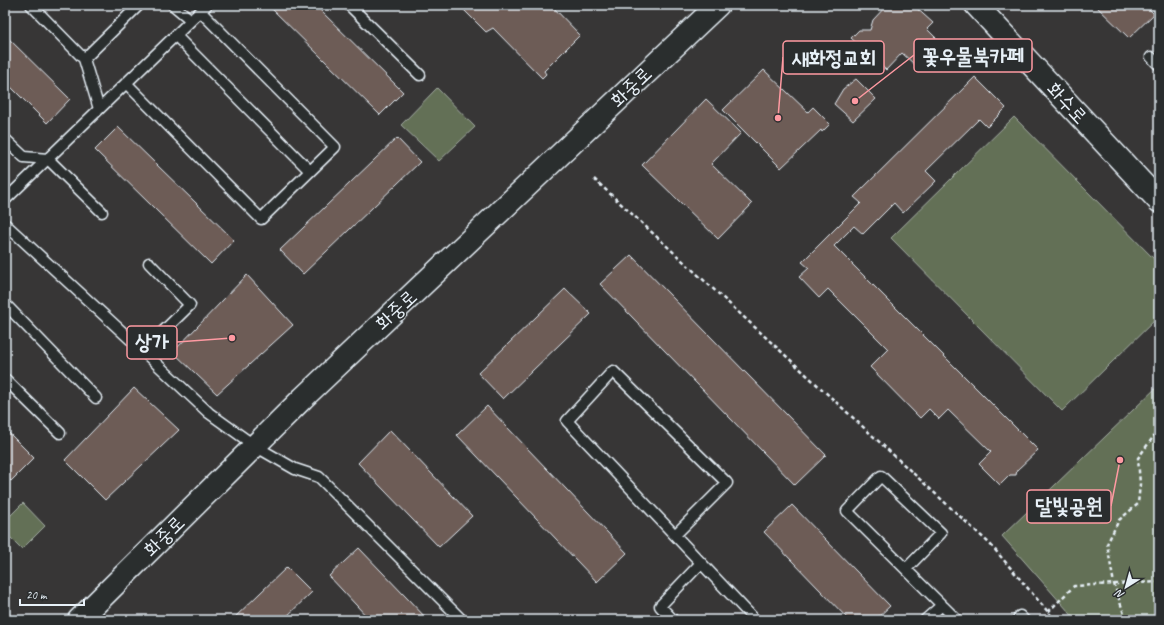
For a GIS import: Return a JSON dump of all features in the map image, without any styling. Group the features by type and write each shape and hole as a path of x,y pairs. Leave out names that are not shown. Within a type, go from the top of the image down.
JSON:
{"main road":[{"name":"화중로","path":"79,620 303,398 718,5"},
{"name":"화수로","path":"976,5 1159,201"}],"lane":[{"path":"31,5 84,59 99,109"},
{"path":"84,59 128,9 139,5"},
{"path":"173,5 192,20"},
{"path":"349,5 420,75"},
{"path":"5,200 126,83 176,36 204,8 335,147 261,219 126,83"},
{"path":"176,36 310,171"},
{"path":"1151,57 1159,65"},
{"path":"5,138 24,157 48,159 102,212"},
{"path":"5,224 144,351 208,413 255,446 295,469 319,477 462,620"},
{"path":"144,351 190,305 149,263"},
{"path":"5,309 8,307 96,398"},
{"path":"675,535 727,483 613,371 567,421 755,620"},
{"path":"5,379 60,433"},
{"path":"906,569 941,533 881,476 847,511 957,620"},
{"path":"673,620 660,606 701,563"},
{"path":"926,620 942,605"},
{"path":"1017,620 1020,616 1024,620"}],"path":[{"path":"594,179 990,544 1055,620"},
{"path":"1126,620 1114,584 1107,544 1119,520 1138,504 1140,484 1138,458 1159,429"},
{"path":"1048,612 1074,586 1159,582"}],"green space":[{"path":"437,88 475,127 439,161 401,125"},
{"path":"1014,117 1159,264 1159,316 1062,411 891,238"},
{"path":"1159,385 1159,620 1076,620 1002,536"},
{"path":"23,503 45,526 22,549 5,532 5,521"}],"building":[{"path":"268,5 315,5 403,92 380,115"},
{"path":"463,5 551,5 580,35 544,71 546,74 542,78 493,28 486,32 461,7"},
{"path":"887,5 913,5 933,23 927,29 938,40 915,65 902,53 886,70 851,38 859,30 870,30 873,20"},
{"path":"1095,5 1145,5 1154,14 1129,38"},
{"path":"5,35 70,99 47,123 5,81"},
{"path":"764,70 808,112 813,107 830,124 822,132 821,130 781,168 723,110"},
{"path":"975,77 1006,108 987,127 979,119 926,171 936,181 903,213 894,203 863,234 854,226 834,246 1038,450 1017,470 1016,475 1010,475 1000,485 979,464 991,452 948,410 939,419 929,409 920,418 870,367 888,349 828,289 819,298 799,277 809,268 802,262 861,203 854,197"},
{"path":"856,79 876,99 853,121 834,104 843,89"},
{"path":"706,99 741,133 711,164 752,204 718,239 642,165"},
{"path":"118,127 234,240 211,264 95,150"},
{"path":"397,138 420,162 303,274 280,250"},
{"path":"631,255 826,455 795,485 600,284"},
{"path":"247,275 293,325 217,394 173,352"},
{"path":"565,289 591,314 503,399 478,373"},
{"path":"134,388 179,430 105,500 65,460"},
{"path":"487,406 627,553 597,582 457,435"},
{"path":"5,429 34,458 11,481 5,476"},
{"path":"390,430 472,516 439,547 358,463"},
{"path":"792,505 890,606 875,620 849,620 764,532"},
{"path":"359,548 428,620 370,620 329,576"},
{"path":"287,567 312,592 283,620 232,620"}],"place":[{"name":"꽃우물북카페","path":"855,101"},
{"name":"새화정교회","path":"778,118"},
{"name":"상가","path":"232,338"},
{"name":"달빛공원","path":"1120,460"}]}
